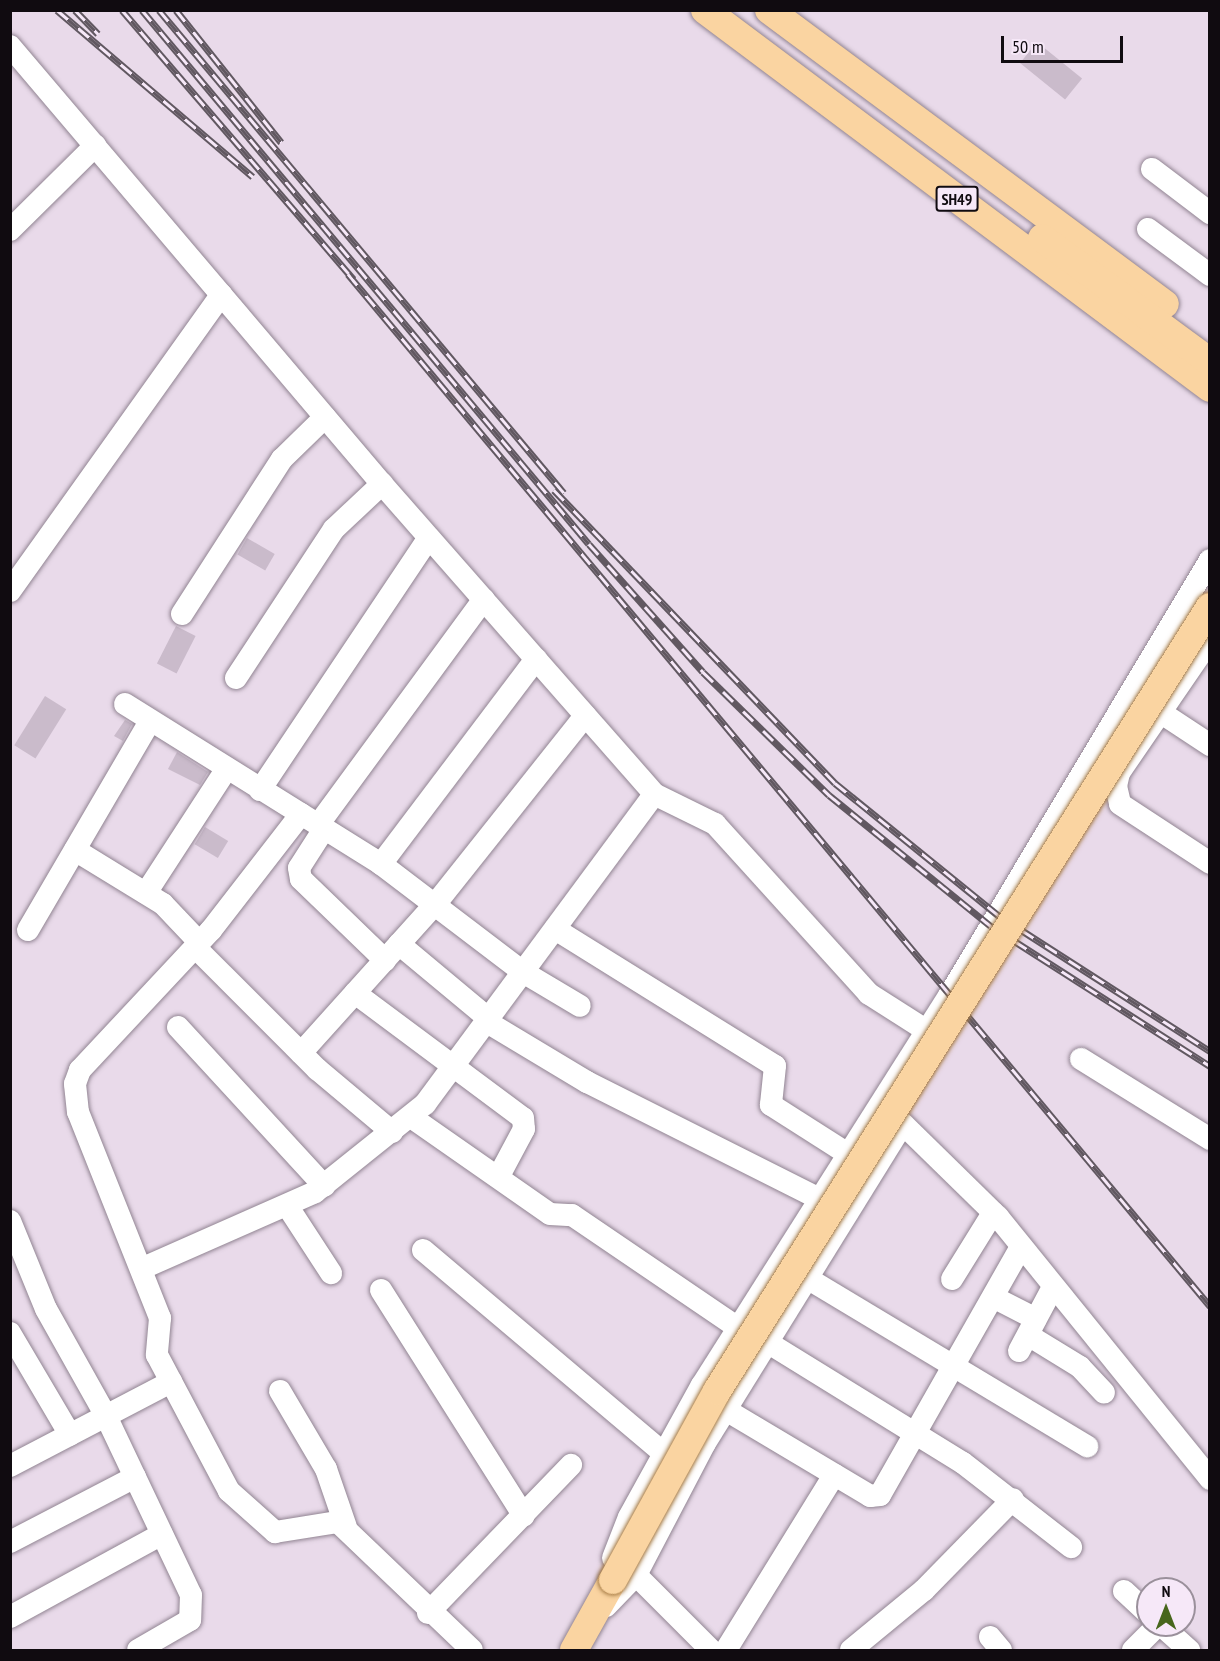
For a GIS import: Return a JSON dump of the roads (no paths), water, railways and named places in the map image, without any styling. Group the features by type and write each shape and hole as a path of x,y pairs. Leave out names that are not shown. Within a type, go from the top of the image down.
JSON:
{"main road":[{"name":"SH49","path":"705,10 1209,388"},
{"name":"SH49","path":"734,10 765,20 1209,338"},
{"name":"SH49","path":"765,20 1209,362"},
{"path":"574,1650 588,1624 625,1578 717,1391 1209,607"}],"street":[{"path":"10,46 382,484 654,794 715,824 869,994 924,1029"},
{"path":"10,230 95,146"},
{"path":"1152,169 1209,213"},
{"path":"1148,229 1209,274"},
{"path":"10,591 222,295"},
{"path":"182,614 282,459 325,417"},
{"path":"236,678 329,536 382,484"},
{"path":"260,790 429,538"},
{"path":"588,1624 629,1517 664,1454 738,1328 848,1154 1209,560"},
{"path":"346,1527 329,1522 275,1532 263,1527 222,1480 156,1355 160,1318 143,1268 78,1112 75,1084 80,1070 314,822 484,599"},
{"path":"1207,648 1119,773 1117,797 1209,863"},
{"path":"381,864 536,659"},
{"path":"125,704 226,770 381,864 437,902 523,972 580,1006"},
{"path":"1160,712 1209,745"},
{"path":"301,1053 437,902 585,716"},
{"path":"28,930 150,721"},
{"path":"146,893 226,770"},
{"path":"143,1268 288,1207 324,1186 411,1117 452,1069 654,794"},
{"path":"314,822 299,868 301,879 392,952 488,1020 575,1075 820,1199"},
{"path":"75,850 171,910 197,945 301,1053 393,1132"},
{"path":"555,928 775,1066 771,1106 848,1154"},
{"path":"355,993 452,1069 523,1118 524,1129 500,1174"},
{"path":"178,1027 324,1186"},
{"path":"1080,1059 1209,1139"},
{"path":"411,1117 500,1174 550,1214 572,1215 738,1328"},
{"path":"711,1650 625,1578 767,1342 903,1124 993,1213 1209,1479"},
{"path":"288,1207 331,1273"},
{"path":"952,1279 993,1213"},
{"path":"10,1221 46,1308 115,1410 135,1477 191,1594 192,1612 183,1626 138,1650"},
{"path":"726,1410 870,1496 880,1495 918,1435 1021,1247"},
{"path":"423,1250 664,1454"},
{"path":"807,1278 1087,1446"},
{"path":"1028,1335 1053,1287"},
{"path":"381,1290 524,1516"},
{"path":"993,1297 1028,1335 1080,1368 1104,1393"},
{"path":"10,1333 70,1435"},
{"path":"767,1342 918,1435 1013,1499 1071,1547"},
{"path":"13,1459 70,1435 171,1382"},
{"path":"280,1391 326,1469 346,1527 462,1647"},
{"path":"428,1613 571,1465"},
{"path":"726,1650 834,1475"},
{"path":"10,1542 135,1477"},
{"path":"851,1650 924,1590 1013,1499"},
{"path":"10,1617 162,1534"},
{"path":"1124,1591 1136,1602"},
{"path":"1133,1650 1147,1637"},
{"path":"1173,1637 1189,1650"}],"railway":[{"path":"57,10 253,177"},
{"path":"75,10 98,34"},
{"path":"122,10 353,279"},
{"path":"142,10 589,544 703,672 829,795 991,926 1210,1066"},
{"path":"159,10 564,493"},
{"path":"176,10 281,142"},
{"path":"348,274 1210,1306"},
{"path":"554,490 835,783 998,915 1210,1051"}]}
